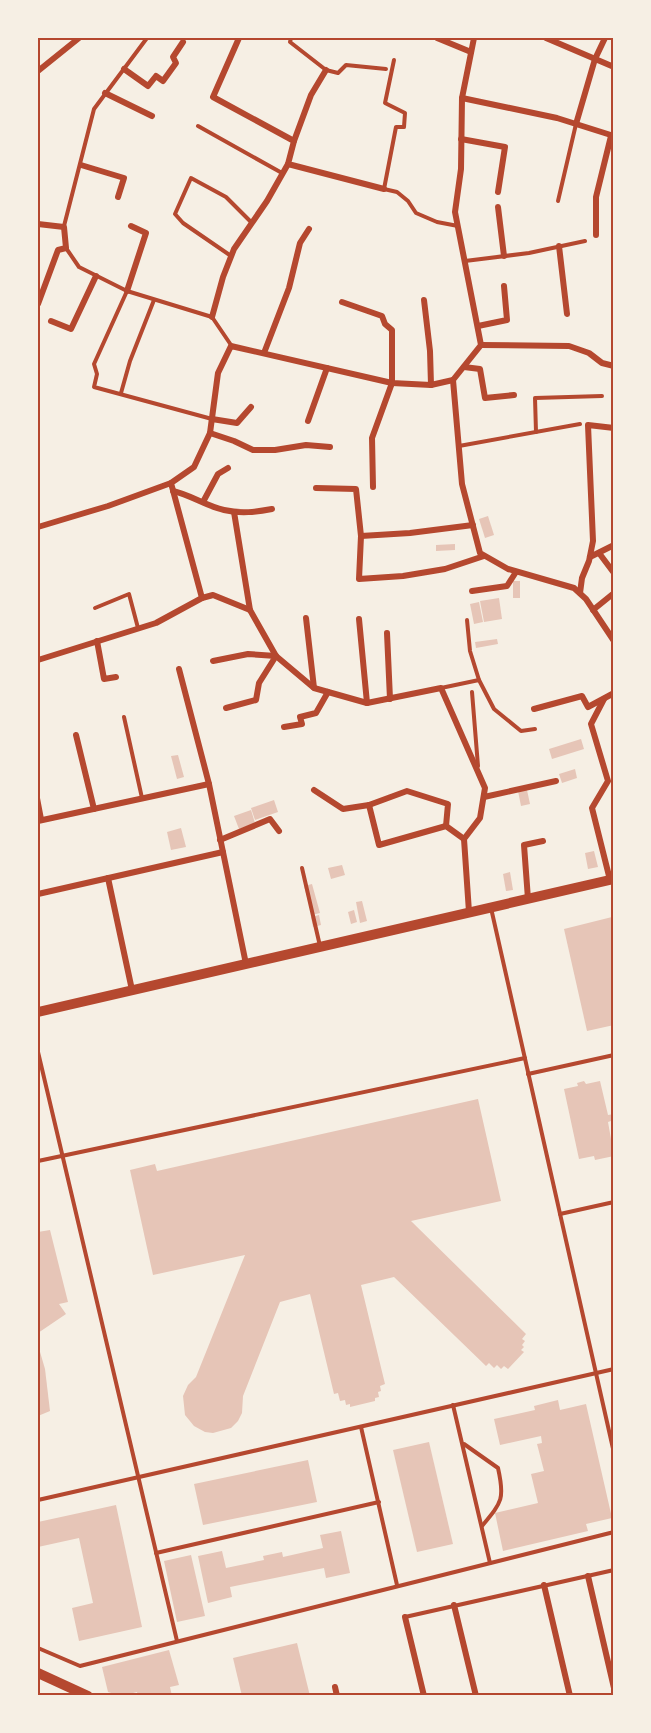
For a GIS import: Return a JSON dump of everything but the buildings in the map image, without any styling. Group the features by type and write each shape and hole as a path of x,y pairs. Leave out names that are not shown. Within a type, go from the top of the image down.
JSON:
{"main road":[{"path":"38,1011 612,880"},
{"path":"38,1673 88,1695"}],"street":[{"path":"38,71 79,38"},
{"path":"239,38 213,97 294,141"},
{"path":"437,38 471,52"},
{"path":"38,527 108,506 171,483 194,467 210,433 218,373 231,346 392,383 431,385 453,380 481,345 455,212 460,169 462,98 474,38"},
{"path":"546,38 614,67"},
{"path":"576,124 595,59 605,38"},
{"path":"124,69 148,86 156,76 163,81 176,63 173,57 183,42"},
{"path":"212,317 231,256 288,164 311,95 326,70"},
{"path":"105,93 152,116"},
{"path":"462,98 557,118 612,136 596,197 596,236"},
{"path":"461,139 505,147 498,192"},
{"path":"288,164 384,189"},
{"path":"81,165 124,178 118,197"},
{"path":"498,207 504,256"},
{"path":"38,224 64,227 66,248 58,250 38,304"},
{"path":"127,291 146,233 131,226"},
{"path":"264,353 289,288 300,243 309,229"},
{"path":"559,246 567,314"},
{"path":"51,321 71,329 96,276"},
{"path":"478,326 507,320 504,286"},
{"path":"424,300 431,385"},
{"path":"342,302 382,316 385,324 393,330 392,383 372,438 373,487"},
{"path":"481,345 569,346 589,353 602,363 614,366"},
{"path":"464,367 480,369 485,398 514,395"},
{"path":"308,421 327,368"},
{"path":"453,380 462,484 480,553 516,572 574,588 611,632 614,641"},
{"path":"212,419 237,423 251,408"},
{"path":"580,593 593,542 588,425 614,428"},
{"path":"210,433 253,450 275,450 306,445 330,447"},
{"path":"203,502 218,474 228,468"},
{"path":"171,483 202,598"},
{"path":"316,488 356,489 361,536 359,579 403,576 445,569 484,556"},
{"path":"173,491 184,493 223,510 244,513 272,509"},
{"path":"234,512 250,610 276,656 314,688 367,703 441,688 485,788 480,818 464,839 469,912"},
{"path":"361,536 410,533 473,525"},
{"path":"590,557 614,545"},
{"path":"599,553 614,573"},
{"path":"472,591 507,586 516,572"},
{"path":"593,610 614,593"},
{"path":"38,660 156,623 202,598 213,595 250,610"},
{"path":"306,618 314,688"},
{"path":"360,619 367,703"},
{"path":"387,633 390,699"},
{"path":"97,641 104,679 116,677"},
{"path":"213,661 248,654 276,656"},
{"path":"226,708 256,700 259,683 276,656"},
{"path":"179,669 209,784 246,964"},
{"path":"284,727 302,724 300,717 316,713 328,692"},
{"path":"534,709 582,696 588,707 614,693"},
{"path":"604,699 591,724 608,781 591,808 612,880"},
{"path":"76,735 94,809"},
{"path":"484,796 556,781"},
{"path":"40,821 209,784"},
{"path":"314,790 343,809 369,805 407,791 448,804 446,826"},
{"path":"369,805 379,845 446,826"},
{"path":"220,840 270,819 279,831"},
{"path":"446,826 464,839"},
{"path":"528,899 524,844 543,841"},
{"path":"38,894 223,852"},
{"path":"108,878 132,990"},
{"path":"588,1576 614,1688"},
{"path":"544,1585 570,1695"},
{"path":"454,1605 476,1695"},
{"path":"405,1617 424,1695"},
{"path":"334,1687 337,1695"}],"lane":[{"path":"64,227 94,109 147,38"},
{"path":"291,38 290,42 326,70 338,73 346,65 386,69"},
{"path":"394,60 385,103 405,113 404,127 396,127 384,189 397,192 408,201 416,213 436,222 458,226"},
{"path":"558,201 576,124"},
{"path":"198,126 283,173"},
{"path":"231,256 183,223 175,214 191,177 226,197 253,223"},
{"path":"465,261 585,241"},
{"path":"66,248 79,267 127,291 212,317 231,346"},
{"path":"127,291 94,364 97,374 94,387 212,419"},
{"path":"121,393 130,361 153,300"},
{"path":"536,432 535,398 602,396"},
{"path":"459,446 580,424"},
{"path":"95,608 129,594 138,628"},
{"path":"467,620 470,651 479,680 494,709 521,731 535,729"},
{"path":"441,688 479,680"},
{"path":"472,692 478,771"},
{"path":"124,717 142,798"},
{"path":"38,798 40,821"},
{"path":"302,868 321,947"},
{"path":"491,907 614,1453"},
{"path":"38,1052 177,1641"},
{"path":"528,1074 614,1055"},
{"path":"38,1161 525,1058"},
{"path":"560,1214 614,1202"},
{"path":"38,1500 614,1369"},
{"path":"453,1405 490,1563"},
{"path":"361,1427 397,1585"},
{"path":"463,1443 498,1468 503,1487 500,1505 482,1527"},
{"path":"156,1552 378,1502"},
{"path":"38,1648 80,1666 614,1532"},
{"path":"405,1617 614,1570"}]}
